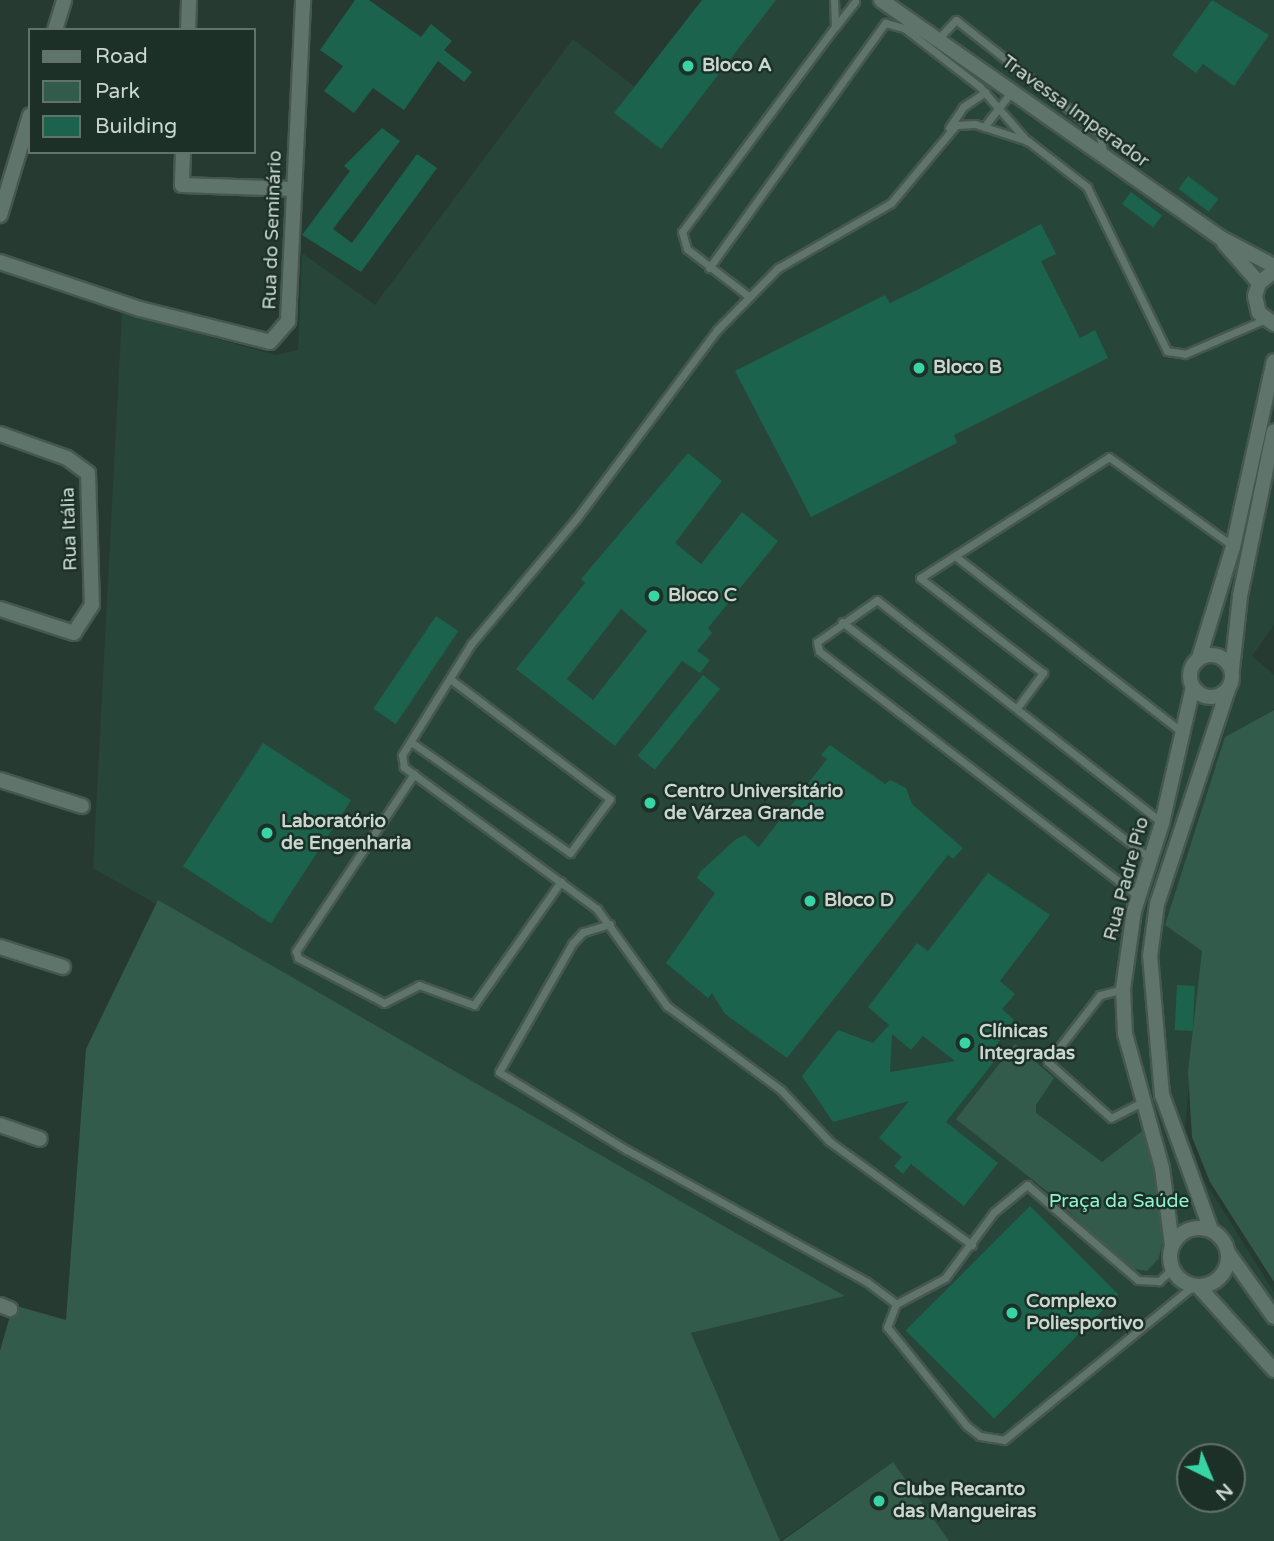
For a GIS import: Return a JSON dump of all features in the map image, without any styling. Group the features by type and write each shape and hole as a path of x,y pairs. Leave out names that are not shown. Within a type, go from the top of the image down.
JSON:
{"street":[{"path":"56,28 64,0"},
{"path":"188,28 189,0"},
{"name":"Rua do Seminário","path":"0,262 140,309 270,342 288,321 303,0"},
{"name":"Travessa Imperador","path":"881,0 940,37 1104,158 1219,237 1274,268"},
{"name":"Travessa Imperador","path":"896,0 910,17"},
{"path":"0,215 28,122"},
{"path":"183,154 182,186 294,189"},
{"name":"Travessa Imperador","path":"1219,237 1259,283"},
{"path":"1270,321 1255,305 1259,283 1274,268"},
{"path":"1274,361 1233,547 1199,658 1191,671 1193,687 1210,697 1228,689 1240,596 1274,431"},
{"name":"Rua Itália","path":"0,434 67,458 88,473 92,605 74,633 0,609"},
{"path":"1199,658 1218,655 1232,669"},
{"name":"Rua Padre Pio","path":"1172,1245 1162,1168 1125,1034 1123,989 1139,897 1162,823 1193,687"},
{"name":"Rua Padre Pio","path":"1211,1230 1162,1095 1150,956 1157,904 1228,689"},
{"path":"0,780 82,806"},
{"path":"0,947 63,967"},
{"path":"0,1125 40,1139"},
{"path":"1274,1317 1211,1230 1184,1231 1172,1245 1172,1269 1196,1287 1274,1370"},
{"path":"1196,1287 1221,1277 1229,1254"}],"lane":[{"path":"834,0 835,27"},
{"path":"747,295 709,268 683,244 684,226 855,2"},
{"path":"940,37 956,20 1100,133 1104,158"},
{"path":"709,268 885,23 904,28 985,92 1000,105 1028,141 1090,190 1167,351 1185,354 1270,321"},
{"path":"984,127 1012,91"},
{"path":"972,1245 829,1141 781,1090 667,1006 610,924 561,881 414,774 401,760 471,644 576,519 747,295 819,241 879,212 949,128 963,107 985,92"},
{"path":"949,128 966,123 1028,141"},
{"path":"1017,708 1043,673 920,578 1109,457 1233,547"},
{"path":"955,556 1183,733"},
{"path":"1139,897 820,651 817,642 877,600 1162,823"},
{"path":"842,622 1150,858"},
{"path":"411,742 570,853 610,799 450,678"},
{"path":"414,774 296,951 298,958 384,1003 419,985 474,1005 561,881"},
{"path":"610,924 583,932 572,944 499,1072 867,1282 896,1304"},
{"path":"1123,989 1100,995 1048,1062 1111,1118 1143,1102"},
{"path":"1172,1269 1159,1281 1138,1280 1027,1185 1000,1205 945,1278 896,1304 887,1321 890,1336 967,1426 980,1436 1004,1440 1196,1287"}],"shaded area":[{"name":"Centro Universitário de Várzea Grande","path":"702,0 1274,0 1274,625 1252,656 1274,675 1274,709 1225,737 1190,938 1202,951 1185,1127 1204,1180 1274,1292 1274,1541 949,1541 893,1462 780,1541 691,1333 844,1296 93,868 122,312 275,355 298,350 302,253 375,305 573,39 635,87"}],"green space":[{"path":"1274,710 1274,1282 1210,1182 1192,1137 1188,1072 1202,951 1165,925 1225,737"},
{"path":"158,900 845,1296 691,1333 780,1541 0,1541 0,1351 13,1305 66,1320 86,1049"},
{"name":"Praça da Saúde","path":"1015,1044 1054,1078 1036,1105 1036,1113 1102,1162 1146,1128 1164,1234 1159,1258 1147,1271 1129,1268 1048,1192 956,1119"},
{"name":"Clube Recanto das Mangueiras","path":"893,1462 949,1541 782,1541"}],"building":[{"path":"355,0 369,0 421,37 431,24 452,41 444,50 472,72 464,82 438,61 404,110 373,88 354,113 324,91 343,66 320,50"},
{"name":"Bloco A","path":"702,0 776,0 661,149 614,113"},
{"path":"1212,0 1269,35 1234,86 1203,64 1196,73 1172,55"},
{"path":"382,128 400,141 333,229 352,243 417,154 437,168 361,272 302,235 350,171 344,166"},
{"path":"1188,176 1218,199 1209,212 1178,189"},
{"path":"1131,192 1162,215 1153,227 1122,204"},
{"name":"Bloco B","path":"1041,224 1056,254 1041,261 1080,338 1095,330 1108,358 954,435 957,443 811,517 735,371 885,295 890,303"},
{"name":"Bloco C","path":"688,453 722,481 675,543 701,564 742,512 778,541 708,628 712,633 697,651 710,660 700,673 682,661 615,746 516,669 585,583 581,579","holes":["621,609 647,631 593,700 567,679"]},
{"path":"436,616 458,631 396,724 373,709"},
{"path":"703,675 720,689 655,770 638,756"},
{"name":"Laboratório de Engenharia","path":"263,743 351,800 271,923 183,866"},
{"name":"Bloco D","path":"830,745 885,784 890,780 906,788 912,804 963,848 953,859 948,855 787,1058 725,1014 712,993 708,998 666,963 715,893 697,878 701,871 736,839 745,835 759,847 827,759 821,755"},
{"name":"Clínicas Integradas","path":"988,873 1050,915 1000,981 1015,994 1002,1009 1014,1020 991,1053 997,1058 946,1122 998,1163 964,1206 911,1164 903,1174 894,1166 902,1157 879,1138 909,1101 833,1122 802,1076 838,1030 873,1043 889,1025 868,1007 917,943 928,951","holes":["892,1034 911,1050 923,1036 955,1061 890,1072"]},
{"path":"1177,985 1195,986 1193,1031 1175,1030"},
{"name":"Complexo Poliesportivo","path":"1030,1206 1118,1294 994,1419 906,1330"}],"place":[{"name":"Bloco A","path":"688,66"},
{"name":"Bloco B","path":"919,368"},
{"name":"Bloco C","path":"654,596"},
{"name":"Centro Universitário de Várzea Grande","path":"650,803"},
{"name":"Laboratório de Engenharia","path":"267,833"},
{"name":"Bloco D","path":"810,901"},
{"name":"Clínicas Integradas","path":"965,1043"},
{"name":"Complexo Poliesportivo","path":"1012,1313"},
{"name":"Clube Recanto das Mangueiras","path":"879,1501"}]}
